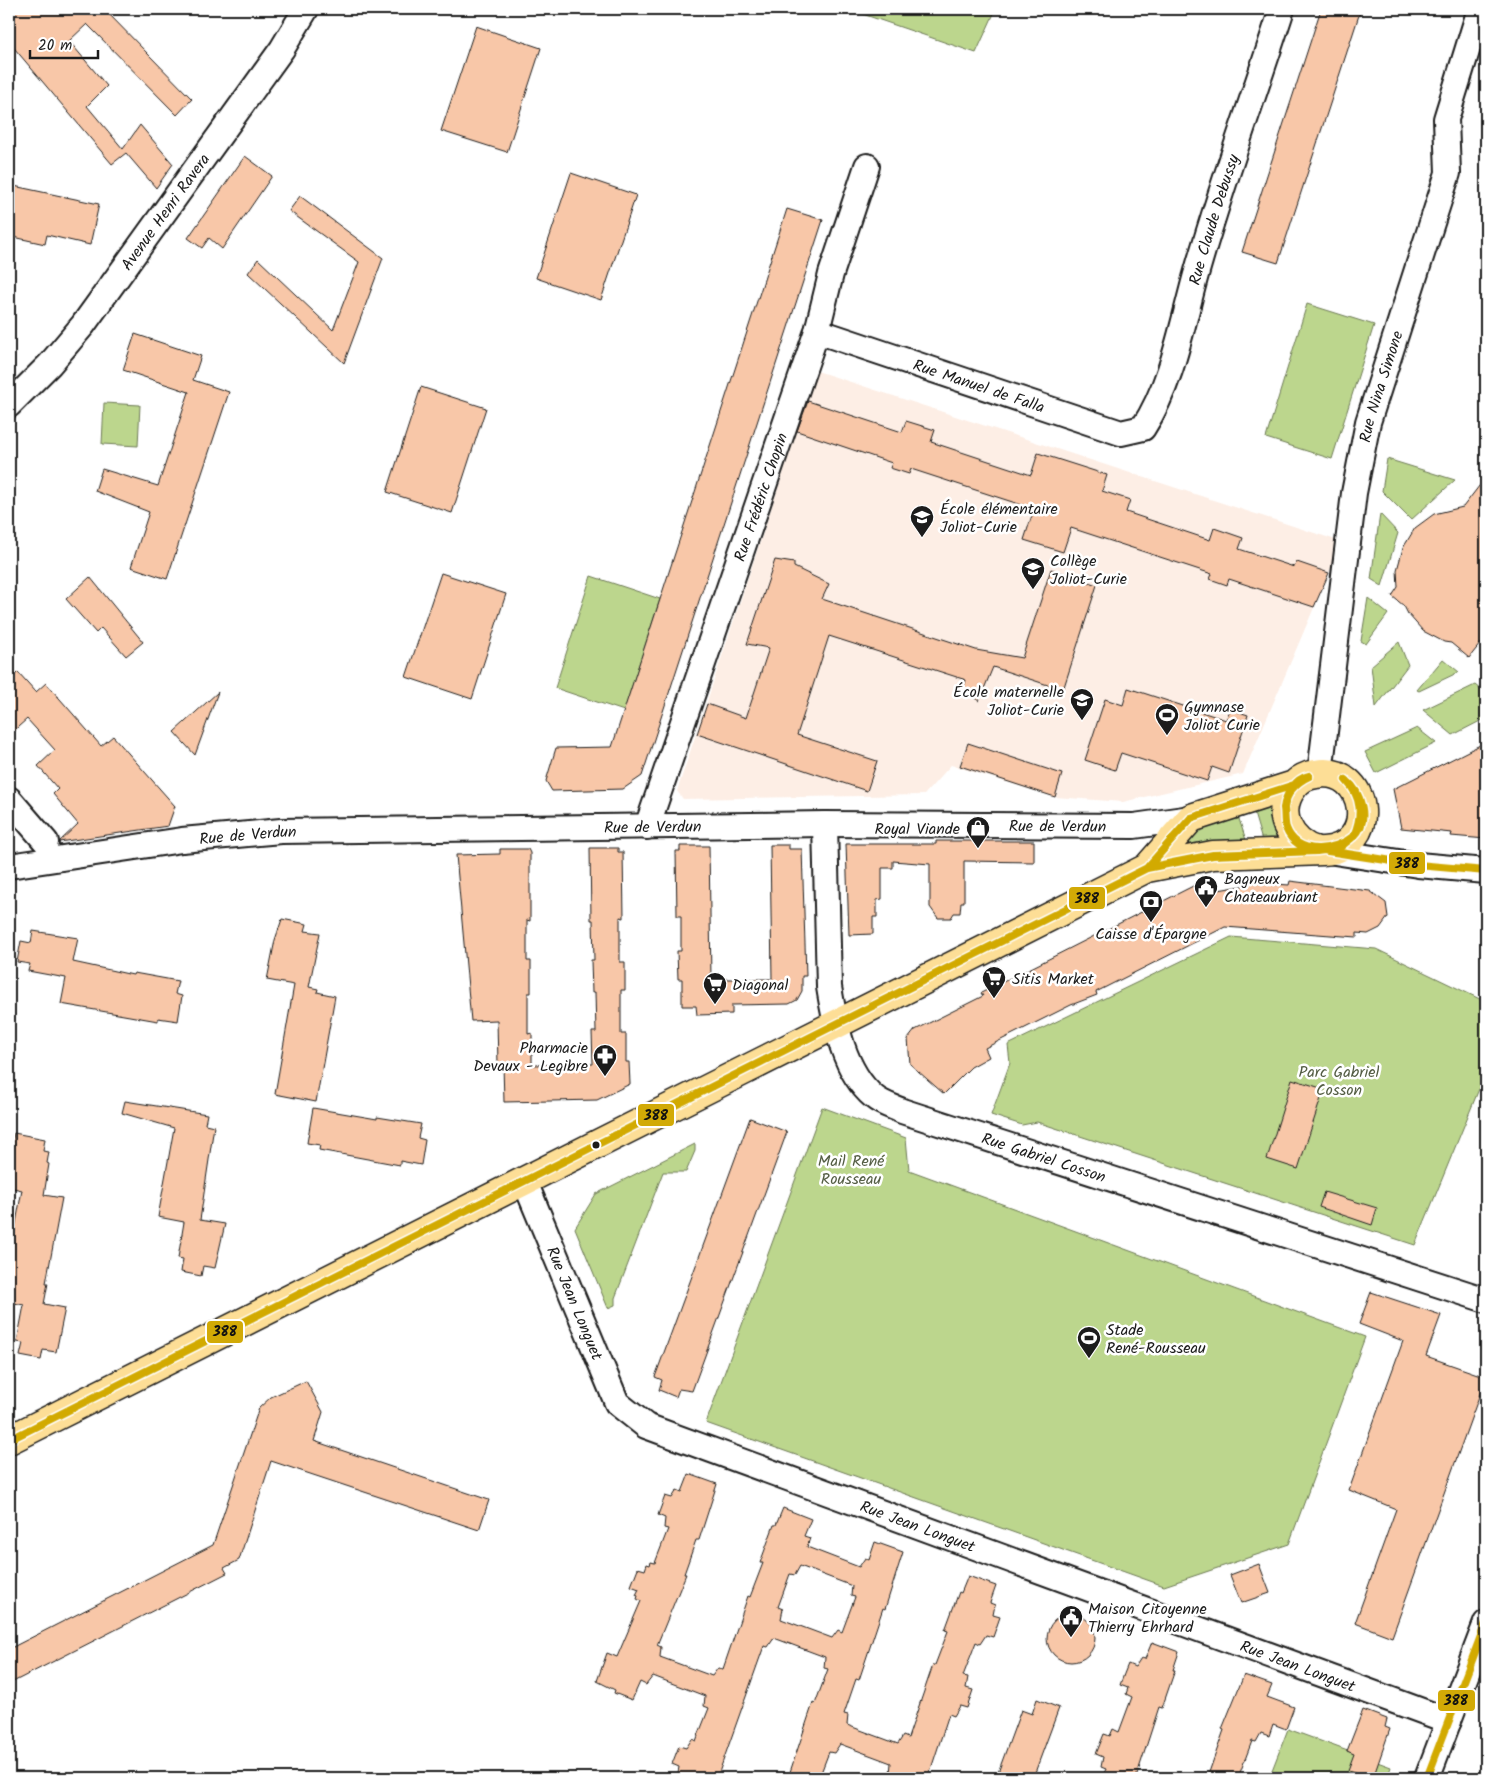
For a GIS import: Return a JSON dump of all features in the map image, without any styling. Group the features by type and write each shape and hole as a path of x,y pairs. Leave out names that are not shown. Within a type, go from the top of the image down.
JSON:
{"main road":[{"path":"9,1440 1147,868 1213,855 1323,851 1348,843 1360,827 1362,809 1356,791 1348,782 1338,776 1320,773 1310,775 1294,785 1284,807 1284,819 1288,831 1296,840 1306,848 1323,851"},
{"name":"Rue de Verdun","path":"1191,818 1294,785"},
{"path":"1147,868 1191,818"}],"street":[{"name":"Avenue Henri Ravera","path":"9,404 50,364 83,325 282,49 306,9"},
{"name":"Rue Claude Debussy","path":"1143,428 1156,409 1183,327 1197,272 1282,9"},
{"name":"Rue Nina Simone","path":"1320,773 1354,493 1368,422 1448,173 1446,119 1480,9"},
{"name":"Rue Frédéric Chopin","path":"647,827 817,331 831,274 867,166"},
{"name":"Rue Manuel de Falla","path":"817,331 1121,433 1143,428"},
{"path":"9,798 46,842"},
{"name":"Rue de Verdun","path":"9,866 182,840 281,831 825,824 1134,826 1191,818"},
{"name":"Rue Gabriel Cosson","path":"825,824 829,987 846,1056 858,1081 876,1099 902,1111 1486,1300"},
{"path":"1360,827 1375,848 1394,861"},
{"path":"1323,851 1418,865 1486,871"},
{"name":"Rue Jean Longuet","path":"525,1182 617,1403 646,1426 1448,1721"},
{"path":"1427,1778 1486,1623"}],"shaded area":[{"name":"Collège Joliot-Curie","path":"817,371 1342,542 1243,774 1123,802 1055,797 951,765 924,795 683,799 677,791"}],"green space":[{"path":"848,9 996,9 976,53"},
{"path":"1307,304 1374,325 1332,459 1266,438"},
{"path":"104,403 140,405 138,446 102,444"},
{"path":"1387,459 1455,480 1411,520 1382,491"},
{"path":"1380,514 1398,533 1382,586 1371,579"},
{"path":"591,576 660,599 624,711 555,688"},
{"path":"1368,598 1388,614 1366,644 1361,641"},
{"path":"1399,642 1408,665 1376,707 1371,666"},
{"path":"1443,659 1459,672 1419,691 1417,690"},
{"path":"1475,685 1486,694 1486,718 1453,735 1423,710"},
{"path":"1417,728 1436,743 1376,773 1365,752"},
{"path":"1272,802 1284,841 1263,844 1253,810"},
{"path":"1237,813 1247,843 1166,854 1204,824"},
{"name":"Parc Gabriel Cosson","path":"1231,937 1376,949 1486,1002 1486,1072 1415,1245 1037,1122 1022,1125 991,1115 1010,1063 1008,1045"},
{"name":"Stade René-Rousseau","path":"822,1107 906,1138 909,1170 1365,1337 1289,1544 1164,1586 706,1423"},
{"path":"695,1144 695,1151 686,1172 663,1172 615,1298 615,1305 608,1308 575,1228 596,1194"},
{"path":"1288,1729 1391,1767 1387,1778 1269,1778"}],"building":[{"path":"9,9 104,9 192,99 177,115 87,24 69,41 107,86 87,106 123,149 140,125 173,164 156,188 126,153 112,164 9,42"},
{"path":"1321,9 1361,9 1278,263 1242,252"},
{"path":"476,26 541,48 507,152 441,131"},
{"path":"245,156 272,176 222,249 209,238 202,248 188,238"},
{"path":"571,173 636,195 601,300 536,278"},
{"path":"9,185 99,204 90,245 47,235 45,244 9,236"},
{"path":"300,196 383,258 344,363 248,273 258,259 333,330 359,262 289,211"},
{"path":"787,209 823,220 642,776 623,789 552,791 546,781 556,748 612,747"},
{"path":"135,334 201,356 193,380 229,392 167,579 131,567 149,512 95,491 102,469 158,486 189,392 123,370"},
{"path":"421,387 486,408 452,513 387,492"},
{"path":"808,401 902,432 906,421 935,430 931,442 1031,475 1038,453 1107,475 1102,491 1130,500 1126,512 1210,540 1214,528 1243,538 1239,549 1294,567 1297,562 1329,573 1314,607 1229,579 1227,585 1210,579 1212,574 1071,528 1063,552 1024,540 1034,509 911,469 909,474 890,468 892,463 797,431"},
{"path":"1486,477 1486,643 1480,644 1469,658 1451,643 1444,642 1423,631 1408,614 1404,606 1392,596 1398,587 1397,570 1403,548 1415,528 1434,514 1463,507"},
{"path":"775,560 794,563 794,567 829,584 822,599 976,650 1022,658 1051,569 1097,585 1063,690 993,667 979,701 963,690 966,680 829,636 797,735 877,761 867,791 697,734 707,704 746,718 769,648 747,644"},
{"path":"441,573 506,594 472,699 406,677"},
{"path":"90,577 143,642 126,656 101,628 96,633 66,599"},
{"path":"18,672 36,692 46,683 101,746 113,736 175,806 168,826 59,842 78,824 53,794 58,789 38,766 55,750 27,719 9,735 9,680"},
{"name":"Gymnase Joliot Curie","path":"1128,688 1226,720 1230,709 1248,715 1229,773 1212,767 1207,781 1121,753 1115,770 1085,760 1105,699 1123,705"},
{"path":"218,692 195,755 174,732"},
{"path":"1486,742 1486,839 1451,836 1452,833 1401,828 1393,789"},
{"path":"968,743 1062,774 1055,797 960,766"},
{"path":"936,841 1034,841 1034,862 964,861 964,902 961,902 960,913 954,913 951,918 938,918 930,907 930,864 893,861 893,868 882,868 882,899 877,900 877,917 873,917 873,934 849,935 846,844 936,844"},
{"path":"770,845 789,845 789,849 802,849 806,976 802,976 802,991 797,1000 789,1004 732,1005 732,1014 697,1015 696,1006 682,1006 682,979 678,979 677,951 681,951 681,916 677,916 676,851 680,851 680,846 709,846 711,979 772,979"},
{"path":"590,848 618,848 618,852 623,852 624,918 620,917 620,962 625,962 625,990 621,990 621,1034 626,1034 626,1062 629,1062 630,1084 597,1100 504,1102 503,1065 498,1065 497,1020 471,1021 456,855 500,854 500,849 528,849 530,853 530,921 527,920 527,961 531,961 531,993 528,993 528,1034 532,1033 532,1065 593,1064 592,1032 596,1032 595,992 592,993 591,960 594,960 593,920 591,920"},
{"path":"1290,881 1370,891 1386,903 1388,917 1380,928 1368,934 1357,933 1357,937 1225,927 1096,992 1097,995 1071,1005 985,1048 989,1057 971,1067 944,1094 910,1064 908,1039 915,1030 983,996 981,993 1201,882 1206,892 1248,885 1248,882 1289,885"},
{"path":"282,919 307,924 305,931 320,933 309,987 318,989 317,992 335,996 316,1102 275,1094 294,985 267,980 275,940"},
{"path":"33,931 78,938 73,962 133,975 134,973 178,981 175,994 182,996 178,1021 158,1018 158,1021 61,1004 66,978 28,971 30,964 17,962 21,941 31,943"},
{"path":"1292,1079 1324,1089 1298,1169 1267,1159"},
{"path":"125,1101 207,1114 205,1124 214,1126 200,1220 225,1224 215,1268 203,1266 201,1276 181,1272 183,1259 178,1258 184,1222 158,1217 174,1128 122,1113"},
{"path":"313,1108 377,1119 377,1117 421,1124 418,1138 425,1140 421,1165 400,1161 400,1165 319,1150 320,1145 307,1143"},
{"path":"750,1118 787,1132 692,1391 679,1389 676,1397 659,1390 662,1380 655,1377"},
{"path":"14,1133 45,1139 43,1151 49,1152 47,1163 49,1164 44,1195 62,1198 46,1283 48,1283 44,1304 65,1308 56,1352 43,1350 41,1360 20,1356 23,1343 17,1342 24,1305 9,1302 9,1261 22,1190 9,1187 9,1144 12,1145"},
{"path":"1324,1192 1377,1208 1372,1225 1319,1207"},
{"path":"1371,1292 1441,1315 1426,1356 1486,1377 1392,1637 1355,1623 1396,1509 1349,1490 1403,1341 1359,1324"},
{"path":"306,1381 323,1412 314,1441 489,1500 479,1530 271,1461 239,1560 224,1568 227,1573 9,1684 9,1649 213,1545 259,1408 271,1397"},
{"path":"689,1474 717,1484 699,1540 696,1540 684,1574 686,1574 657,1645 661,1647 660,1657 712,1676 718,1668 723,1669 748,1596 750,1597 763,1563 760,1563 774,1525 776,1525 783,1508 811,1519 804,1536 810,1538 807,1547 859,1567 865,1558 869,1560 875,1542 903,1552 885,1609 883,1608 859,1680 856,1679 844,1714 848,1715 847,1725 898,1744 903,1736 908,1738 933,1665 935,1665 948,1631 945,1630 959,1592 961,1593 968,1576 996,1586 990,1603 995,1605 993,1615 1000,1617 993,1637 986,1635 980,1644 976,1642 963,1676 968,1677 966,1688 973,1690 967,1708 960,1706 954,1716 949,1714 928,1778 904,1778 890,1774 891,1763 840,1744 834,1753 829,1752 819,1778 788,1778 813,1703 815,1704 828,1669 824,1668 825,1657 774,1638 768,1647 764,1646 717,1778 677,1778 679,1767 672,1764 679,1746 686,1748 692,1739 696,1741 709,1708 704,1706 705,1696 653,1676 646,1685 640,1682 632,1700 614,1693 615,1690 597,1681 607,1653 617,1657 641,1601 637,1599 638,1596 636,1595 639,1589 631,1586 638,1568 645,1570 647,1564 655,1563 668,1529 664,1528 665,1518 658,1515 665,1496 672,1498 677,1490 682,1492","holes":["800,1566 852,1586 851,1596 855,1597 842,1632 838,1630 832,1638 781,1619 783,1609 778,1607 790,1574 795,1575"]},
{"path":"1259,1564 1270,1593 1241,1603 1230,1575"},
{"name":"Maison Citoyenne Thierry Ehrhard","path":"1066,1614 1076,1614 1085,1618 1091,1624 1094,1629 1094,1647 1085,1658 1076,1662 1066,1662 1057,1658 1051,1652 1047,1643 1047,1633 1051,1624 1057,1618"},
{"path":"1152,1642 1179,1652 1162,1708 1159,1707 1136,1778 1102,1778 1106,1769 1101,1767 1103,1757 1096,1754 1104,1734 1110,1736 1113,1729 1119,1732 1132,1697 1126,1694 1128,1688 1120,1685 1124,1674 1128,1664 1135,1667 1141,1658 1145,1659"},
{"path":"1244,1675 1272,1685 1267,1697 1294,1707 1286,1729 1273,1724 1269,1736 1261,1733 1256,1742 1252,1741 1238,1778 1207,1778 1224,1730 1222,1729"},
{"path":"1037,1699 1059,1708 1033,1778 996,1778 1021,1710 1032,1714"},
{"path":"1363,1710 1387,1719 1385,1727 1390,1729 1373,1778 1348,1770 1354,1754 1347,1751"}],"transit line":[{"name":"388","path":"1284,808 1295,784 1309,776"},
{"name":"388","path":"1284,808 1292,789 1309,776"},
{"name":"388","path":"1346,780 1356,792 1362,807 1362,823 1354,836"},
{"name":"388","path":"1346,780 1355,793 1359,806 1359,821 1354,836"},
{"name":"388","path":"9,1440 1147,868 1191,818 1294,785"},
{"name":"388","path":"1284,808 1285,826 1291,837 1299,844 1317,849 1327,848 1337,846 1354,836"},
{"name":"388","path":"1317,851 1339,848 1354,836"},
{"name":"388","path":"1139,872 1147,868 1213,855 1317,851"},
{"name":"388","path":"1328,851 1418,865 1486,871"},
{"name":"388","path":"1427,1778 1486,1623"}],"place":[{"name":"École élémentaire Joliot-Curie","path":"922,538"},
{"name":"Collège Joliot-Curie","path":"1033,590"},
{"name":"École maternelle Joliot-Curie","path":"1082,721"},
{"name":"Gymnase Joliot Curie","path":"1167,736"},
{"name":"Royal Viande","path":"978,849"},
{"name":"Bagneux Chateaubriant","path":"1206,908"},
{"name":"Caisse d'Épargne","path":"1151,923"},
{"name":"Sitis Market","path":"994,999"},
{"name":"Diagonal","path":"715,1005"},
{"name":"Pharmacie Devaux - Legibre","path":"605,1077"},
{"name":"Stade René-Rousseau","path":"1089,1359"},
{"name":"Maison Citoyenne Thierry Ehrhard","path":"1071,1638"}],"park label":[{"name":"Mail René Rousseau","path":"851,1169"}]}
